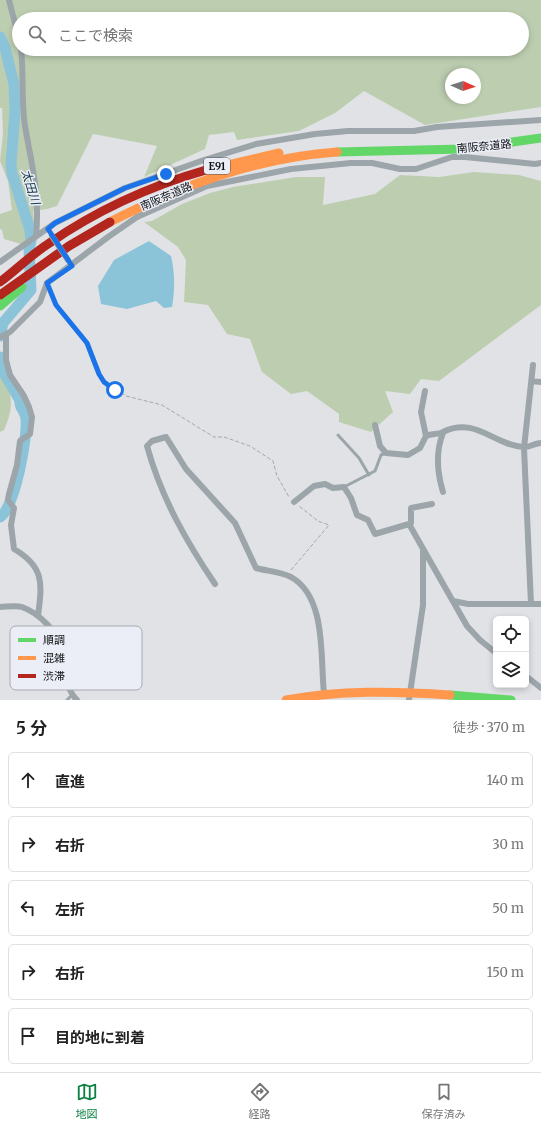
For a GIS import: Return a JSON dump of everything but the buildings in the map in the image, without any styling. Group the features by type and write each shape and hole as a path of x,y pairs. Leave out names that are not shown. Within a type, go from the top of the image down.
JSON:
{"main road":[{"name":"南阪奈道路","path":"0,282 50,240 88,218 116,204 187,175 244,159 306,150 438,150 512,144 541,138"},
{"name":"南阪奈道路","path":"0,295 49,259 140,206 181,188 259,164 308,155 403,150"},
{"path":"0,273 50,240"},
{"path":"0,306 78,242"},
{"path":"286,700 324,693 348,692 409,697 511,700"}],"street":[{"path":"10,0 13,12"},
{"path":"22,56 25,127 37,191 38,210 36,236"},
{"path":"0,262 55,223 125,188 204,160 256,144 315,134 348,131 414,131 541,120"},
{"path":"38,616 41,591 39,578 33,563 14,549 11,525 14,508 8,500 17,464 20,441 30,434 32,417 24,396 10,376 3,336 40,302 47,285 108,237 137,217 207,186 291,169 350,163 372,163 406,169 416,169 452,157 465,157 535,164 541,163"},
{"path":"48,229 50,240 72,266"},
{"path":"531,604 524,448 528,425 529,389 532,381 533,365"},
{"path":"532,381 541,382"},
{"path":"425,392 420,412 426,436"},
{"path":"375,425 380,446 386,453 408,455 420,448 426,436 432,433 443,433 452,427 472,428 524,448 541,443"},
{"path":"443,433 439,446 438,470 443,492"},
{"path":"214,584 192,550 166,501 147,446 152,441 166,437 170,441 186,469 234,523 256,568 287,575 293,578 312,599 321,644 324,693"},
{"path":"294,502 314,486 325,484 333,488 344,487 351,498 357,515 368,520 375,534 409,524"},
{"path":"432,504 411,508 411,522 409,524 423,551 468,626 480,640 493,650"},
{"path":"409,697 423,605 423,551"},
{"path":"453,600 468,604 541,604"},
{"path":"0,607 20,606 38,616 46,626"},
{"path":"529,678 541,688"},
{"path":"70,690 72,695 77,700"}],"lane":[{"path":"338,435 359,458 369,475"},
{"path":"344,487 375,471 381,455 386,453"},
{"path":"67,700 72,695"}],"path":[{"path":"47,285 56,305 87,343 99,374 104,382 126,396 162,405 214,437 224,437 250,446 273,461 280,482 288,496 318,521 329,526 287,575"}],"green space":[{"path":"0,0 541,0 541,107 425,125 364,91 335,113 299,131 237,140 234,132 209,135 205,149 144,177 157,146 93,134 57,206 33,211 35,232 21,244 4,239 2,230 0,229 0,214 12,210 8,181 0,161 3,133 2,108 0,108"},
{"path":"474,172 519,175 541,181 541,305 439,381 421,379 410,394 385,391 393,412 371,432 339,422 339,414 307,391 291,394 262,372 250,339 227,334 208,305 184,302 186,260 178,247 144,222 152,221 182,204 210,193 233,187 296,177 325,177 323,205 375,194 400,175 439,177"},
{"path":"0,368 7,384 11,398 11,405 8,421 4,430 0,432"}],"water":[{"path":"149,241 171,256 174,282 172,307 164,308 156,301 127,309 101,304 98,286 114,260"}],"waterway":[{"name":"太田川","path":"0,37 5,48 14,84 15,112 11,164 12,173 30,230 31,241 29,249 31,290 3,323 0,336"},
{"name":"太田川","path":"0,357 5,374 19,399 26,418 25,440 19,471 11,500 6,511 0,517"}],"traffic: fast":[{"path":"337,152 462,149 541,138"},
{"path":"0,306 22,287"},
{"path":"450,695 511,700"}],"traffic: slow":[{"path":"110,222 164,196 220,175 277,160 337,152"},
{"path":"206,170 279,153"},
{"path":"286,700 327,694 368,692 450,695"}],"traffic: jam":[{"path":"0,282 42,248 85,220 144,191 206,170"},
{"path":"0,295 69,246 110,222"}],"route":[{"path":"115,390 104,382 99,374 87,343 52,298 47,283 72,266 48,229 55,223 125,188 166,174"}]}
